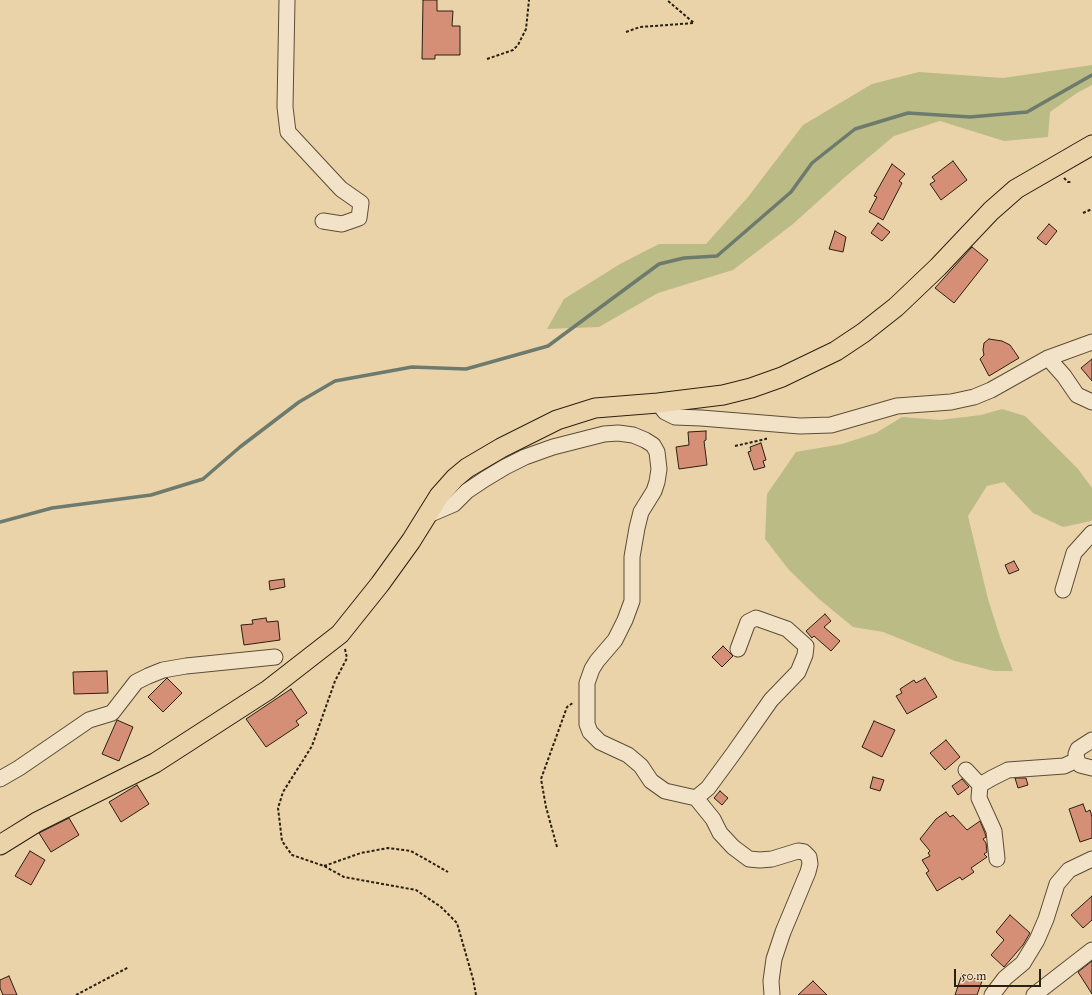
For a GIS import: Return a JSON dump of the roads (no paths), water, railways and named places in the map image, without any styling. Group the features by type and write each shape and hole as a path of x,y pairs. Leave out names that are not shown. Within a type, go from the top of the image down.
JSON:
{"main road":[{"path":"0,845 37,822 155,763 268,690 340,634 380,584 411,540 439,496 455,478 467,468 501,448 557,420 595,408 658,403 723,395 782,377 836,351 863,333 896,307 938,267 991,211 1016,189 1092,145"}],"street":[{"path":"287,0 285,107 288,132 341,189 361,203 359,218 342,224 323,221"},
{"path":"658,403 665,412 675,418 800,426 831,425 897,406 961,401 974,397 991,390 1048,358 1092,342"},
{"path":"1048,358 1064,376 1077,395 1092,402"},
{"path":"426,516 454,504 467,491 485,478 505,467 525,457 553,447 599,435 618,433 634,435 653,445 659,460 658,476 654,491 641,512 636,528 632,557 632,601 625,620 614,640 592,668 587,683 587,724 590,732 600,742 628,755 641,766 651,781 665,791 696,798 713,819 720,833 733,847 749,859 772,859 798,851 804,852 808,857 810,864 808,872 783,932 774,960 771,981 772,995"},
{"path":"1063,590 1074,553 1092,533"},
{"path":"696,798 708,788 771,700 798,672 805,655 806,646 787,628 756,618 748,622 738,650"},
{"path":"0,779 19,768 88,720 112,713 136,682 148,676 163,670 186,666 275,657"},
{"path":"1092,740 1078,749 1076,754 1076,760 1080,765 1092,768"},
{"path":"980,785 1008,770 1064,766 1076,760"},
{"path":"966,770 980,785 979,798 994,831 997,859"},
{"path":"992,995 1005,978 1022,963 1037,940 1046,919 1057,884 1069,870 1092,859"},
{"path":"1034,995 1092,950"}],"waterway":[{"path":"0,522 52,508 151,495 203,479 240,447 299,402 335,381 412,367 466,369 548,346 659,264 684,258 717,256 791,192 812,163 855,129 908,113 970,117 1027,112 1092,75"}]}
